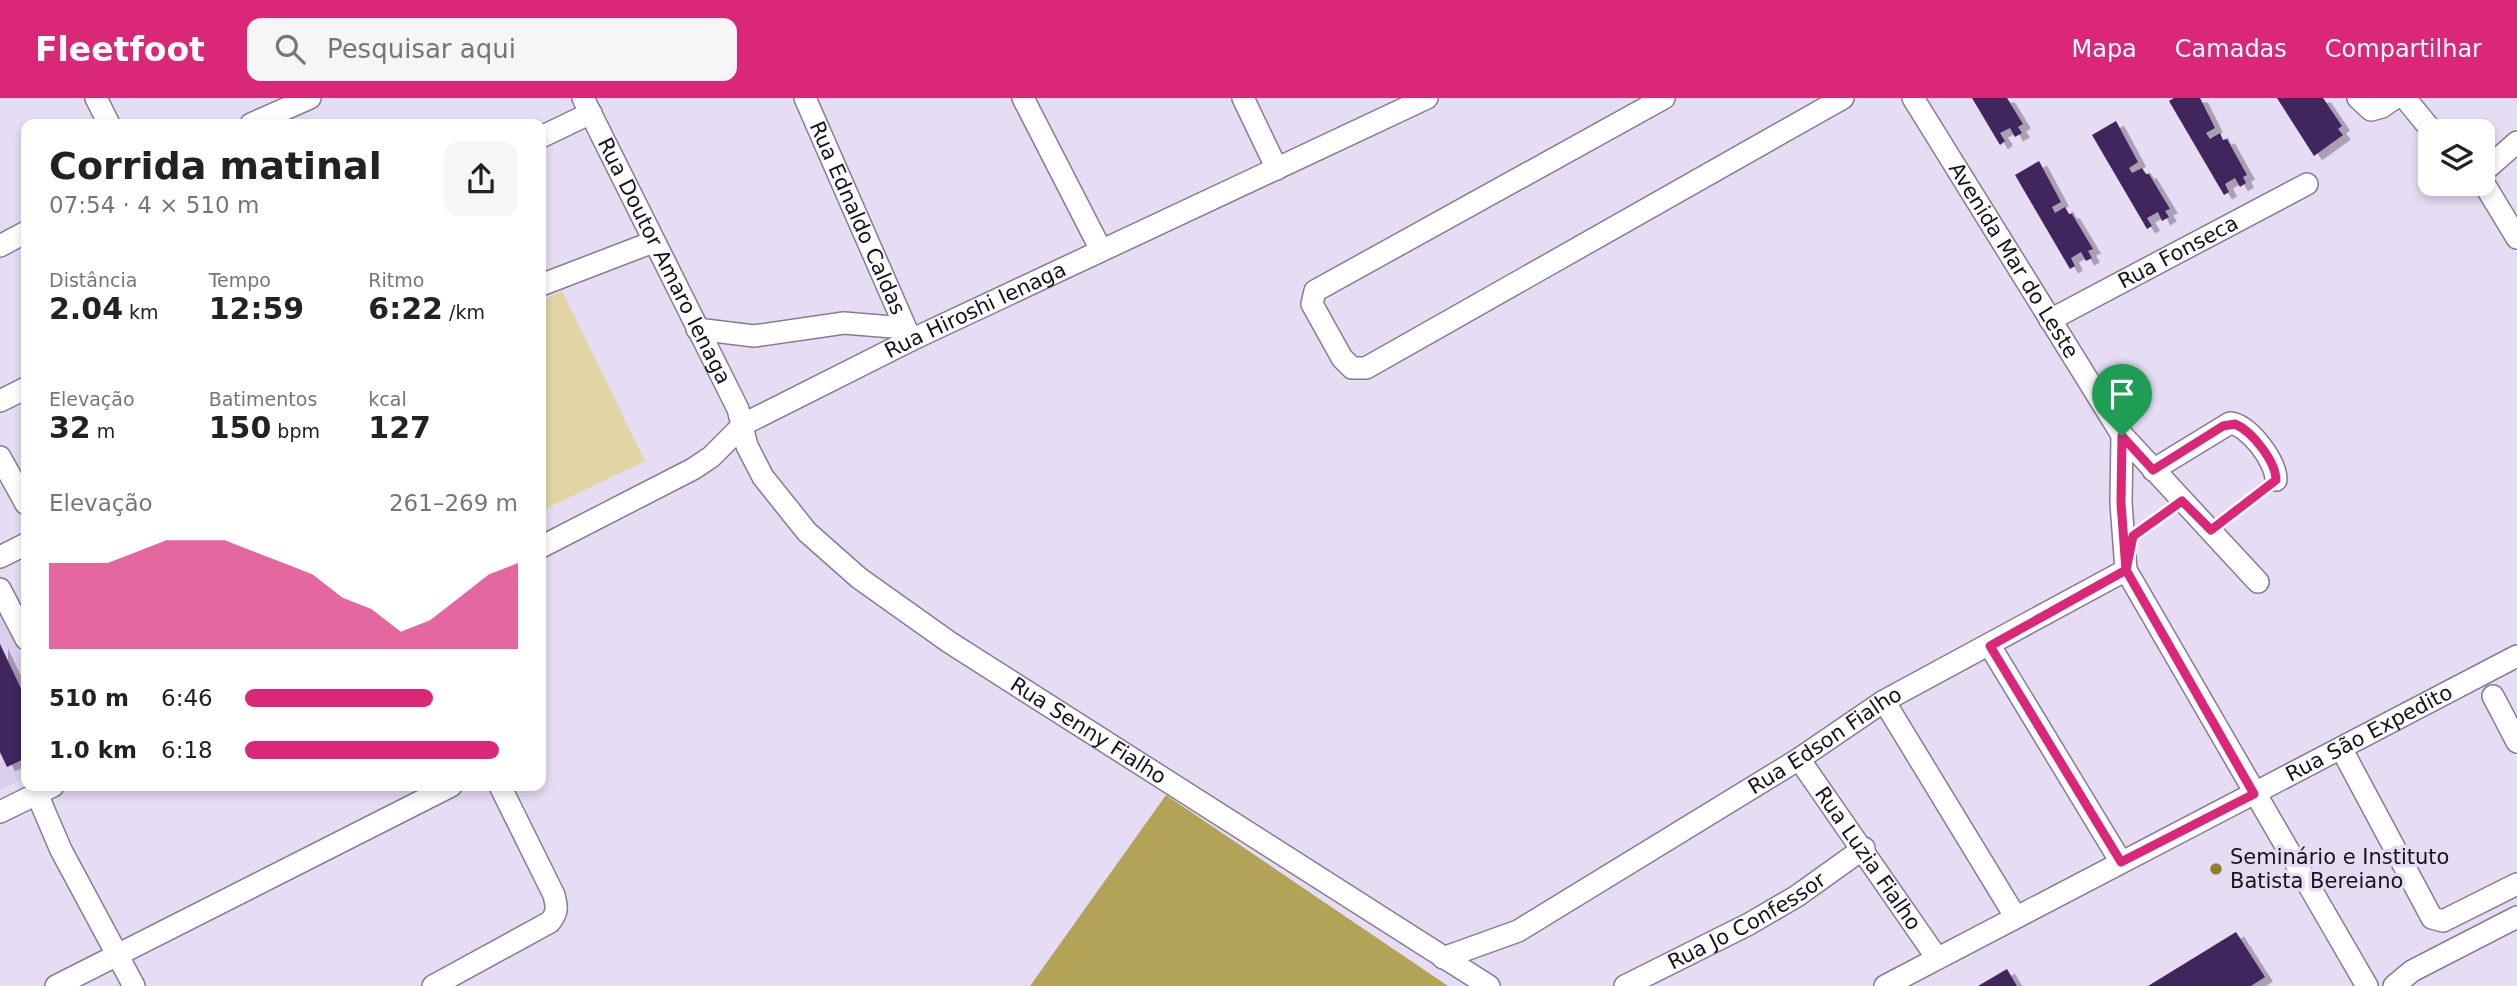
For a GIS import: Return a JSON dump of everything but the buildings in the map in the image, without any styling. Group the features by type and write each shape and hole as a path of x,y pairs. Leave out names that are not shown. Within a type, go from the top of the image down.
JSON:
{"street":[{"path":"96,98 106,119"},
{"path":"262,119 310,98"},
{"name":"Rua Ednaldo Caldas","path":"805,98 908,334"},
{"path":"1023,98 1101,250"},
{"path":"1243,98 1277,169"},
{"name":"Rua Hiroshi Ienaga","path":"546,544 693,469 711,457 744,424 908,334 1101,250 1427,98"},
{"path":"1664,98 1315,291 1311,304 1342,359 1352,368 1366,368 1843,98"},
{"name":"Avenida Mar do Leste","path":"1913,98 2122,436 2258,582"},
{"path":"2358,98 2371,110 2388,103"},
{"path":"2405,98 2422,119"},
{"path":"546,134 587,106"},
{"name":"Rua Doutor Amaro Ienaga","path":"587,106 744,424"},
{"path":"2495,161 2517,142"},
{"name":"Rua Fonseca","path":"2050,320 2307,184"},
{"path":"2492,196 2517,237"},
{"path":"0,246 21,235"},
{"path":"546,283 653,242"},
{"path":"697,329 754,335 844,323 908,334"},
{"path":"0,401 21,390"},
{"name":"Rua Senny Fialho","path":"744,424 747,446 763,477 807,532 859,578 949,642 1489,986"},
{"path":"2153,470 2230,424 2241,426 2265,453 2273,464 2276,480"},
{"path":"2122,436 2121,503 2126,570 2367,986"},
{"path":"0,457 21,496"},
{"path":"0,557 21,546"},
{"name":"Rua Edson Fialho","path":"1443,958 1518,931 1799,759 1884,701 2126,570"},
{"path":"0,589 21,629"},
{"path":"1990,646 2121,862"},
{"name":"Rua São Expedito","path":"1885,986 2517,656"},
{"path":"2493,696 2517,742"},
{"path":"1884,701 2015,916"},
{"path":"2341,748 2432,918 2443,921 2517,884"},
{"name":"Rua Luzia Fialho","path":"1799,759 1864,848 1937,958"},
{"path":"0,812 43,791"},
{"path":"45,791 61,850 134,986"},
{"path":"56,986 442,791"},
{"path":"433,986 550,922 557,908 554,895 502,791"},
{"name":"Rua Jo Confessor","path":"1625,986 1749,924 1797,896 1864,848"},
{"path":"2394,986 2412,971 2517,917"}],"path":[{"path":"2211,530 2276,480"},
{"path":"2133,536 2182,501"}],"shaded area":[{"path":"562,291 645,461 546,509 546,299"},
{"path":"0,612 21,654 21,780 0,790"},
{"path":"1166,795 1448,986 1030,986"}],"place":[{"name":"Seminário e Instituto Batista Bereiano","path":"2216,869"}],"route":[{"path":"2122,436 2121,503 2126,570 2254,794 2121,862 1990,646 2126,570 2133,536 2182,501 2211,530 2276,480 2273,464 2265,453 2241,426 2235,424 2223,426 2153,470 2122,436"}]}
